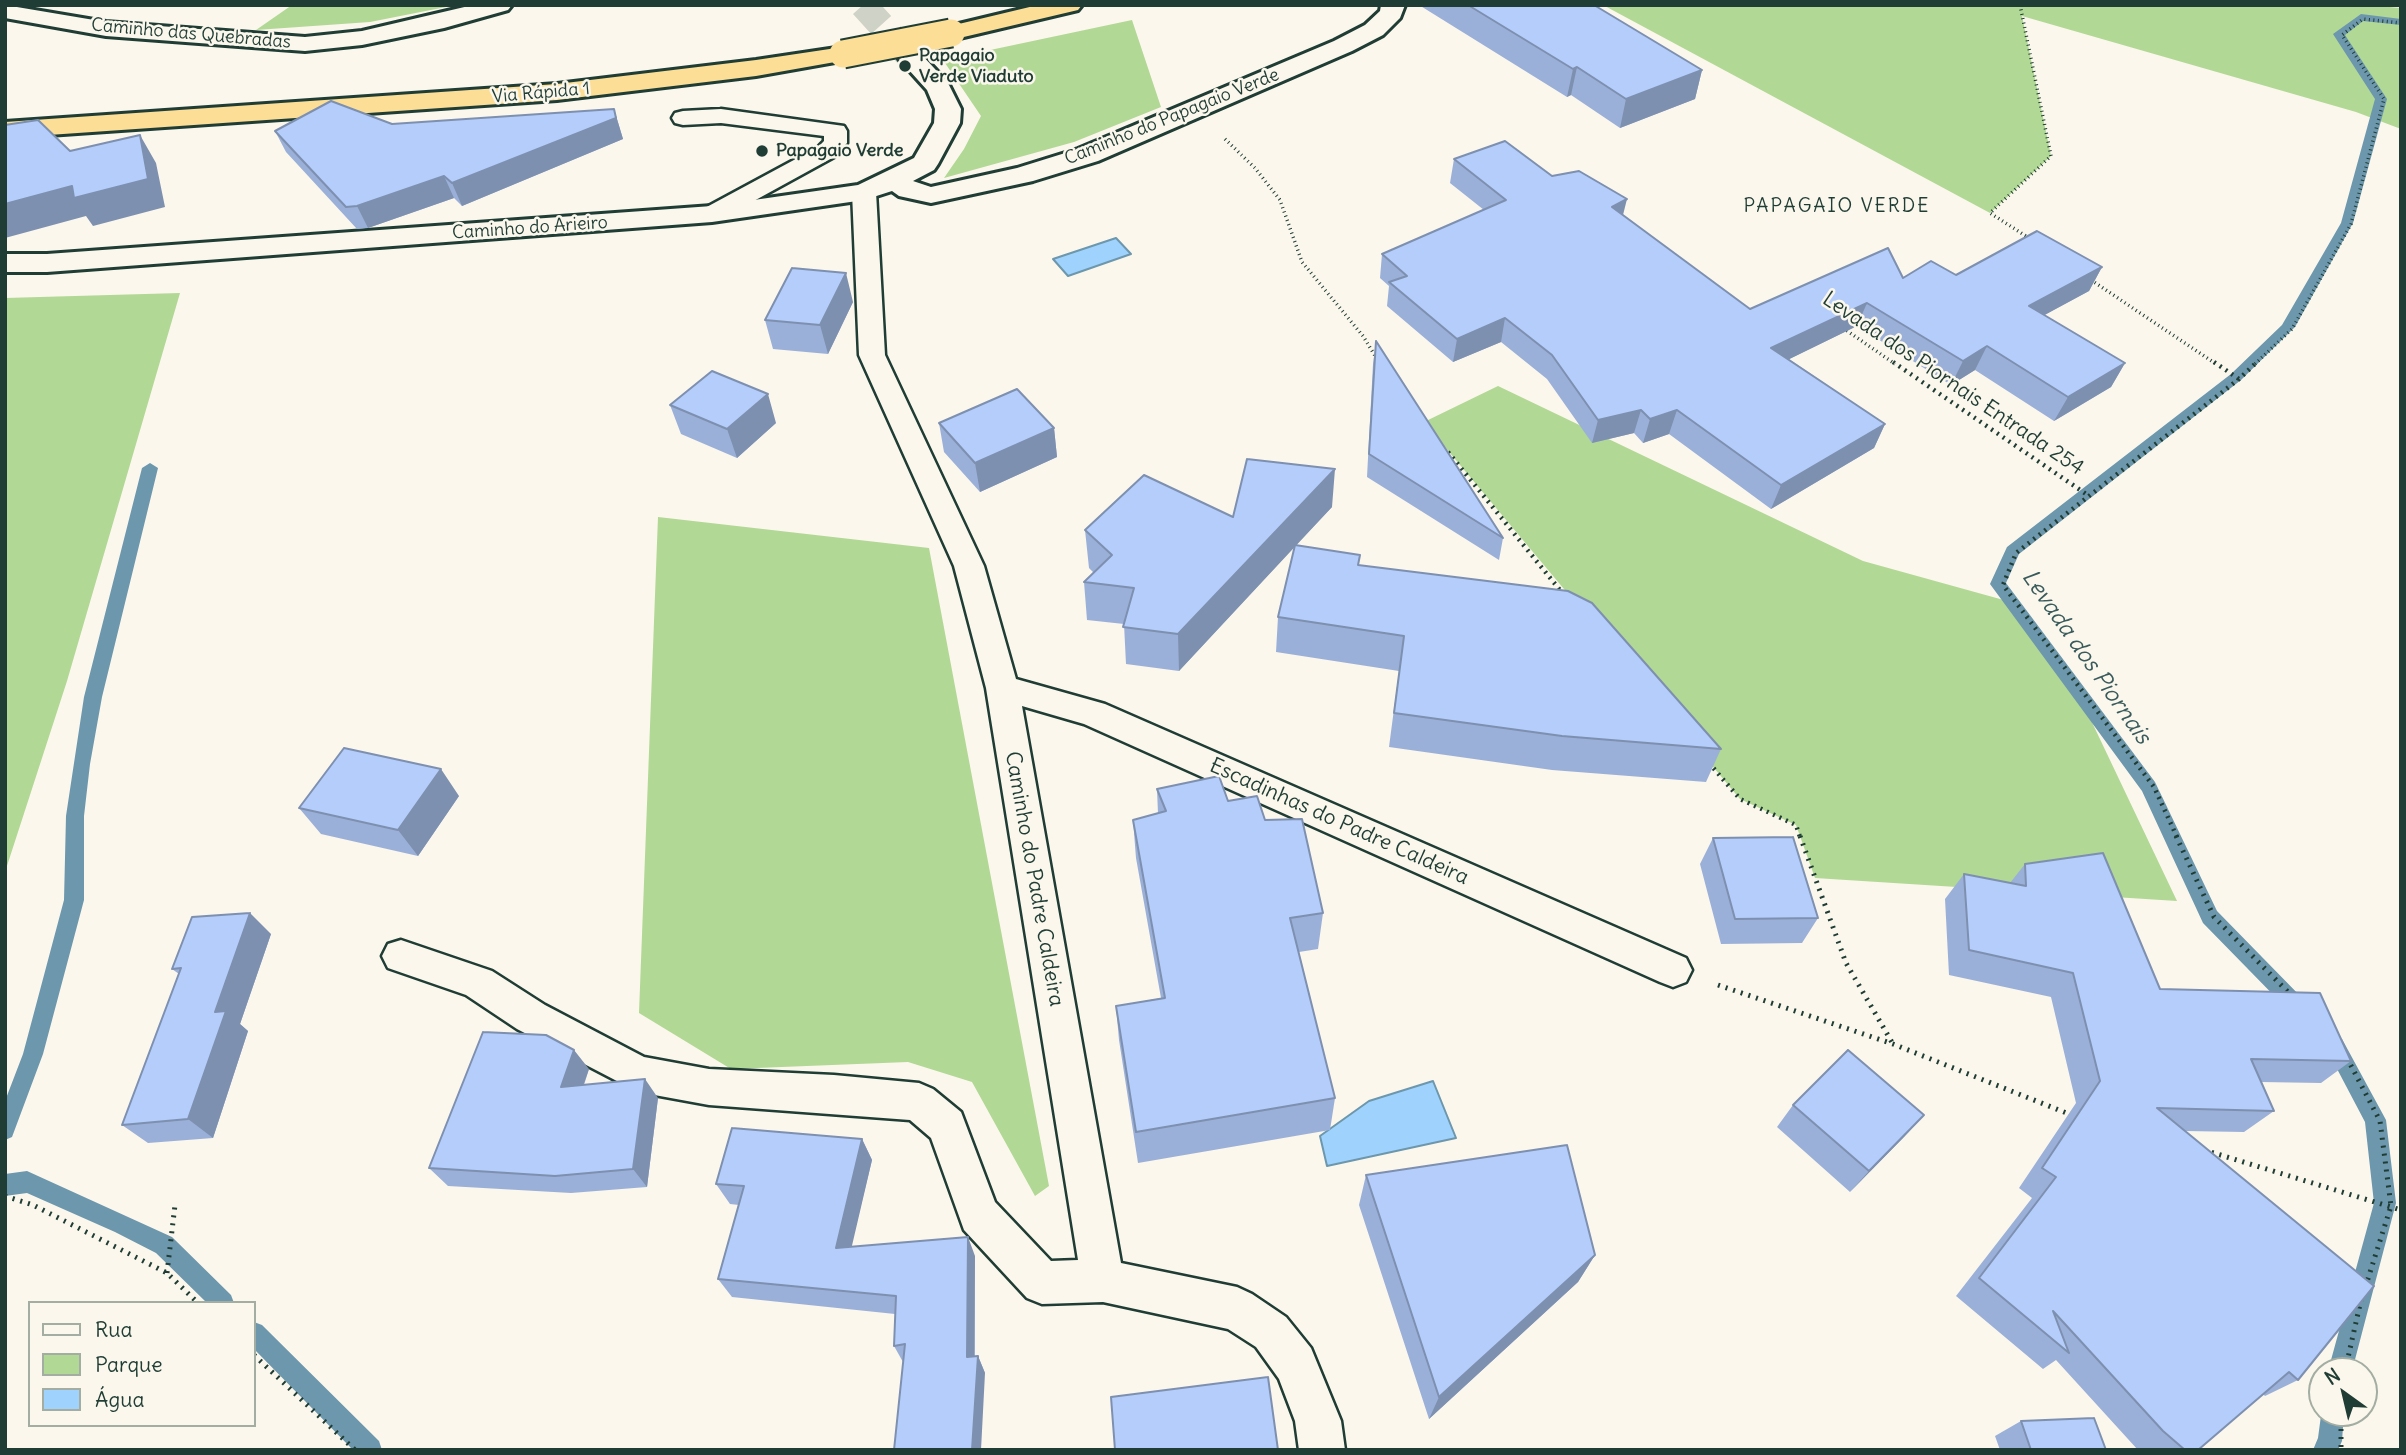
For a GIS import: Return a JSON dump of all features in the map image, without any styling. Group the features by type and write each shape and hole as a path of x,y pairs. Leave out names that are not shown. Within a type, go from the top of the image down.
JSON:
{"highway":[{"name":"Via Rápida 1","path":"5,130 557,92 756,68 843,54 951,33 1070,5"},
{"name":"Via Rápida 1","path":"5,107 570,68 697,53 816,34"}],"street":[{"name":"Caminho das Quebradas","path":"5,11 106,29 305,44 362,37 444,21 500,5"},
{"name":"Caminho do Papagaio Verde","path":"879,186 932,195 957,191 1088,155 1343,46 1374,30 1391,13 1393,5"},
{"name":"Caminho do Arieiro","path":"8,265 712,214 879,186 924,164 947,124 947,109 939,88 912,58"}],"lane":[{"path":"682,118 721,116 836,131 835,143 826,152 712,214"},
{"name":"Caminho do Padre Caldeira","path":"879,186 873,355 969,566 1002,688 1103,1281"},
{"name":"Escadinhas do Padre Caldeira","path":"1002,688 1093,713 1672,970"},
{"path":"401,956 479,984 531,1017 638,1074 709,1087 919,1102 947,1126 979,1216 1042,1283 1103,1281 1237,1310 1271,1332 1295,1364 1318,1421 1322,1450"}],"path":[{"path":"2020,5 2051,156 1990,213 2037,244"},
{"path":"2291,995 2214,917 2154,787 2003,584 2016,553 2086,494 2239,379 2291,329 2351,224 2384,99 2342,35 2363,19 2401,23"},
{"path":"1195,109 1255,168 1280,200 1302,262 1363,335 1379,364"},
{"path":"2083,275 2239,379"},
{"name":"Levada dos Piornais Entrada 254","path":"1838,324 2086,494"},
{"path":"1446,450 1568,600"},
{"path":"1706,760 1740,799 1796,825 1846,963 1893,1044"},
{"path":"1672,970 1893,1044 2081,1117"},
{"path":"2345,1055 2380,1121 2390,1206 2362,1297 2348,1357"},
{"path":"2191,1146 2401,1210"},
{"path":"5,1196 33,1205 167,1273 196,1301"},
{"path":"167,1273 175,1205"},
{"path":"256,1356 355,1450"},
{"path":"2341,1427 2341,1450"}],"green space":[{"path":"292,5 456,5 370,22 256,30"},
{"path":"1603,5 2366,5 2401,8 2401,129 2356,112 2022,16 2051,156 1990,213"},
{"path":"1132,20 1161,107 1074,142 944,178 964,149 981,116 943,60"},
{"path":"180,293 67,681 5,872 5,298"},
{"path":"1498,386 1863,561 2018,604 2069,674 2177,901 1815,878 1796,825 1740,799 1424,422"},
{"path":"658,517 929,548 1049,1186 1035,1196 972,1082 908,1062 731,1069 639,1013"}],"water":[{"path":"1116,238 1131,254 1068,276 1053,259"},
{"path":"1433,1081 1456,1138 1327,1166 1320,1136 1369,1101"}],"building":[{"path":"1468,5 1594,5 1702,70 1626,99 1577,67 1573,69"},
{"path":"331,101 392,124 614,109 616,118 452,183 444,176 357,206 346,207 275,131"},
{"path":"38,120 70,151 140,135 148,179 74,198 72,186 5,204 5,125"},
{"path":"1505,141 1552,176 1579,171 1627,199 1612,207 1750,309 1888,248 1903,278 1931,261 1956,275 2037,231 2102,267 2029,306 2125,363 2068,397 1987,346 1963,361 1867,303 1771,348 1885,424 1781,485 1677,410 1650,419 1641,410 1598,420 1552,355 1505,318 1457,339 1389,282 1407,276 1382,254 1506,200 1454,159"},
{"path":"792,268 846,273 820,325 765,320"},
{"path":"1376,341 1503,538 1369,454"},
{"path":"712,371 768,394 727,429 670,405"},
{"path":"1017,389 1054,428 975,463 939,423"},
{"path":"1247,459 1335,469 1178,634 1123,627 1134,588 1084,582 1112,555 1085,530 1144,475 1233,517"},
{"path":"1295,545 1360,555 1358,565 1568,591 1592,603 1721,749 1562,736 1394,713 1404,636 1278,617"},
{"path":"344,748 441,769 398,830 299,808"},
{"path":"1219,776 1228,801 1257,796 1265,820 1302,819 1323,913 1290,918 1335,1098 1136,1132 1116,1006 1165,998 1133,820 1166,811 1157,789"},
{"path":"1793,837 1818,918 1735,919 1713,838"},
{"path":"2103,853 2160,989 2320,993 2351,1061 2251,1059 2274,1111 2157,1108 2374,1286 2317,1357 2308,1357 2308,1368 2298,1380 2289,1372 2198,1450 2185,1450 2163,1431 2053,1311 2069,1353 1979,1278 2056,1177 2042,1168 2100,1081 2073,973 1969,950 1964,874 2026,886 2025,864"},
{"path":"250,913 215,1012 226,1011 188,1119 122,1125 181,968 172,969 192,917"},
{"path":"483,1032 546,1035 574,1050 561,1087 645,1079 633,1169 555,1176 429,1168"},
{"path":"1848,1050 1924,1115 1869,1171 1793,1105"},
{"path":"732,1128 862,1139 836,1248 968,1237 967,1357 978,1356 972,1450 894,1450 905,1344 894,1346 896,1296 718,1279 744,1186 716,1184"},
{"path":"1567,1145 1595,1255 1439,1397 1366,1175"},
{"path":"1268,1377 1278,1450 1115,1450 1111,1397"},
{"path":"2094,1418 2106,1450 2031,1450 2021,1421"}],"waterway":[{"name":"Levada dos Piornais","path":"2299,1008 2210,917 2149,787 1998,584 2013,551 2236,377 2288,327 2347,223 2381,99 2339,34 2361,17 2401,22"},
{"path":"5,1130 33,1054 74,900 75,816 81,764 93,697 150,468"},
{"name":"Levada dos Piornais","path":"2335,1046 2375,1120 2385,1203 2344,1357"},
{"name":"Levada dos Piornais","path":"5,1185 27,1182 164,1245 221,1301"},
{"name":"Levada dos Piornais","path":"256,1335 370,1450"},
{"name":"Levada dos Piornais","path":"2325,1450 2330,1441 2331,1427"}],"tunnel":[{"path":"863,5 912,59"}],"place":[{"name":"Papagaio Verde Viaduto","path":"905,66"},
{"name":"Papagaio Verde","path":"762,151"}],"district":[{"name":"PAPAGAIO VERDE","path":"1837,207"}]}
